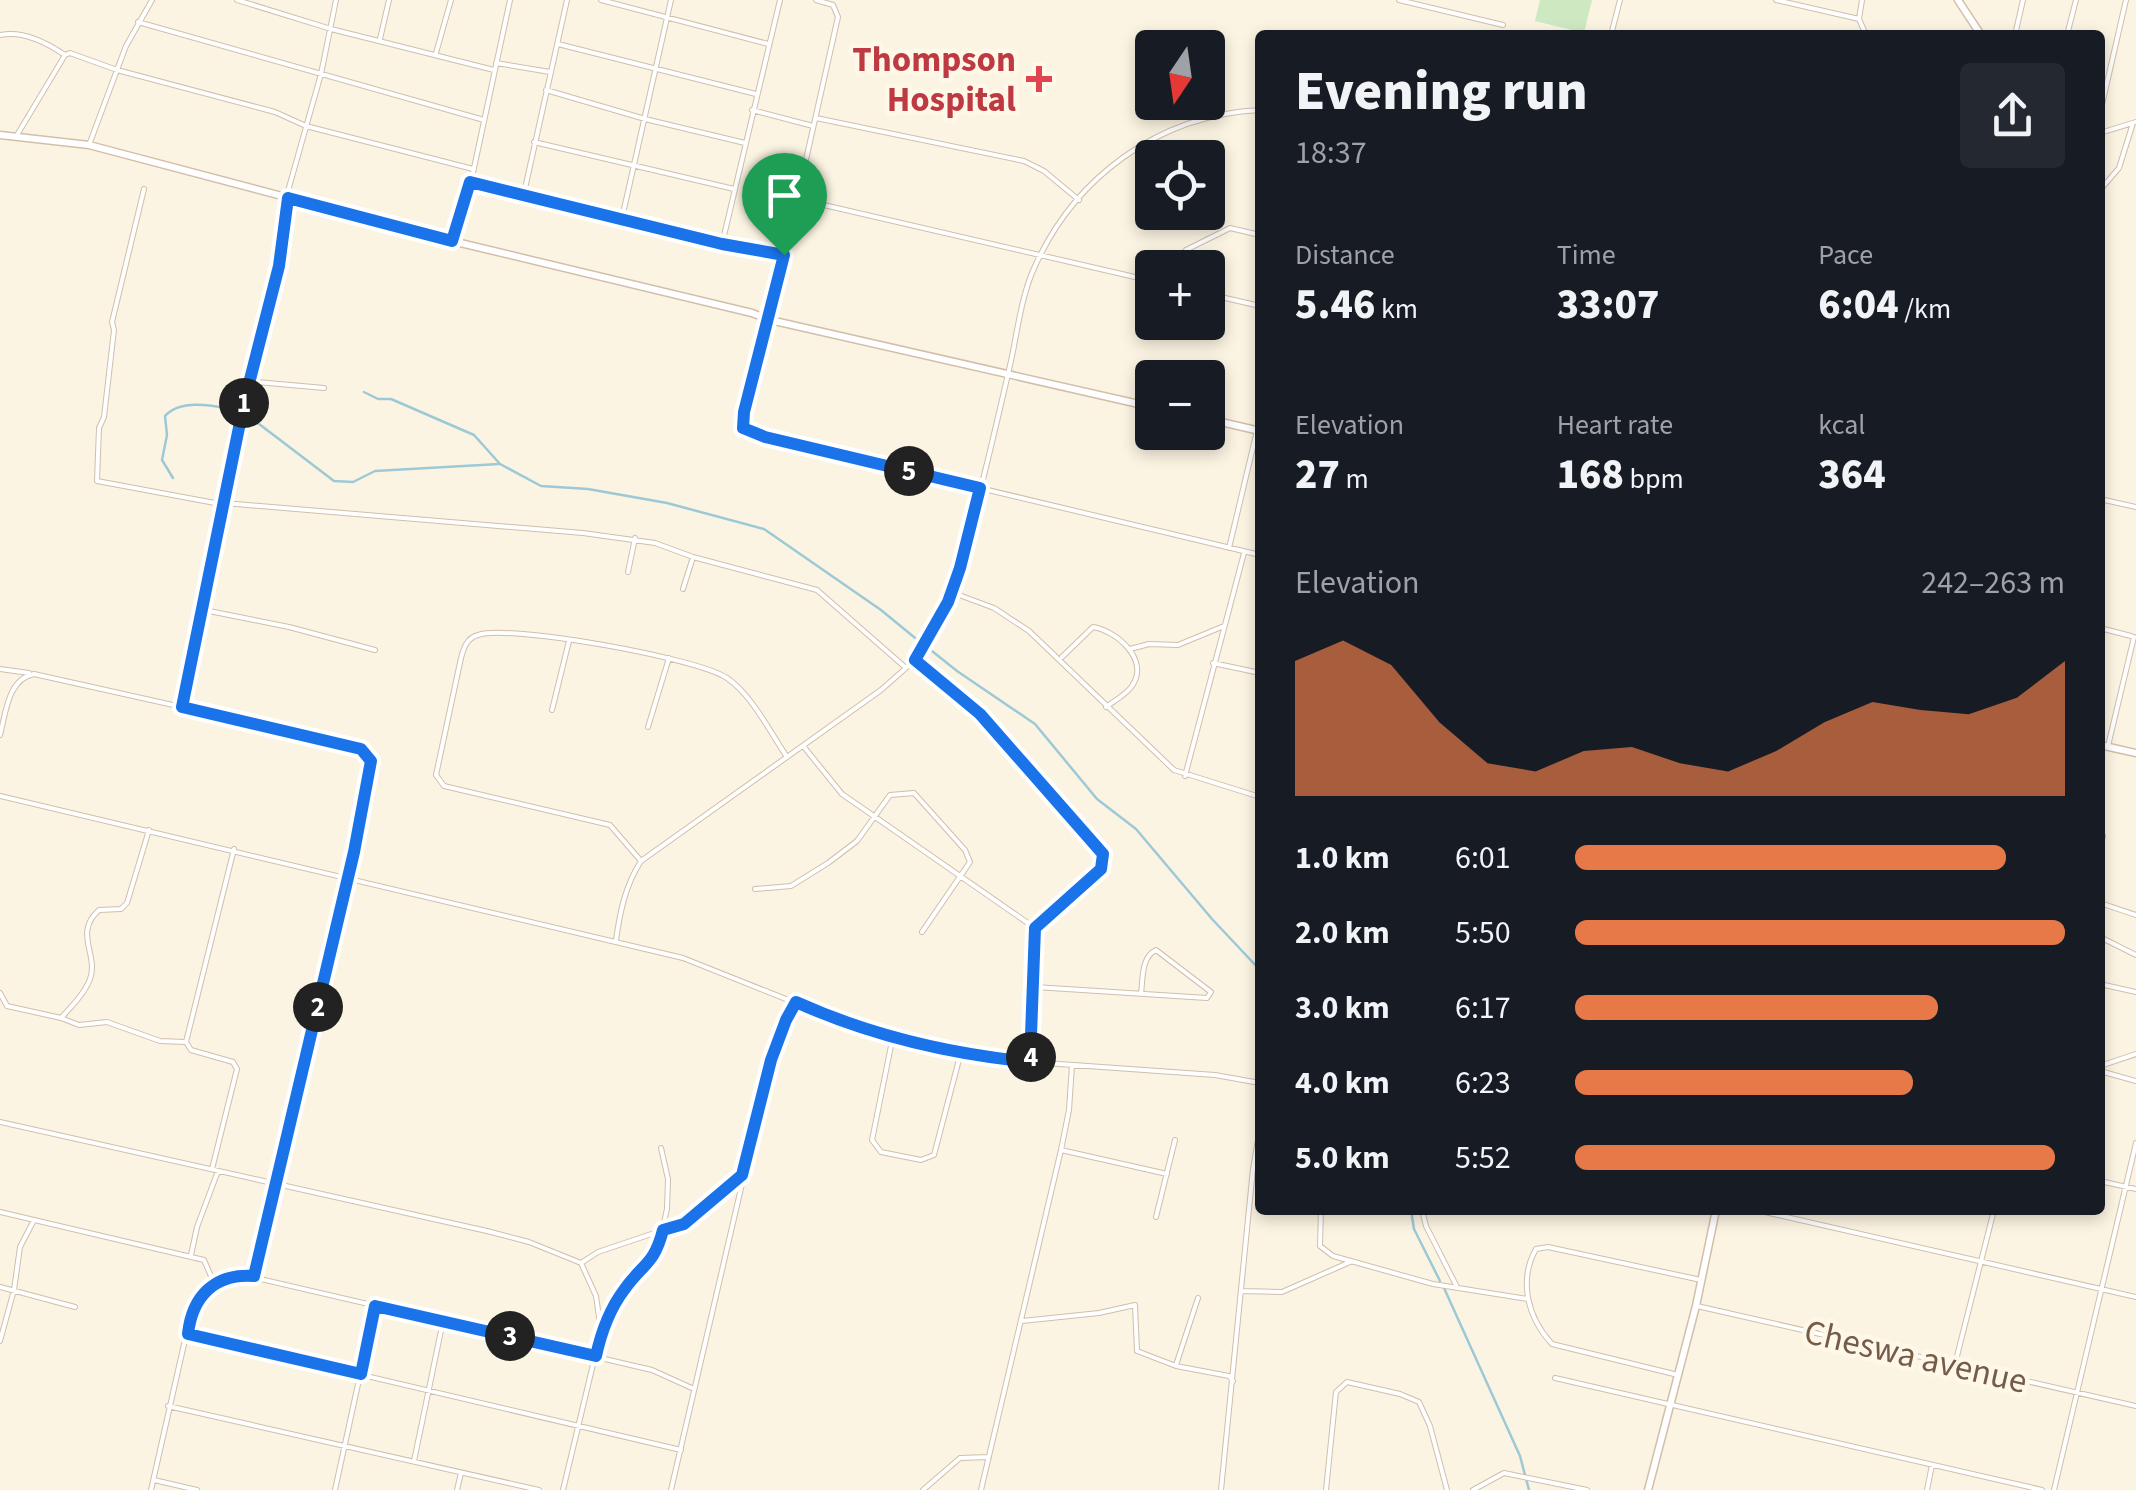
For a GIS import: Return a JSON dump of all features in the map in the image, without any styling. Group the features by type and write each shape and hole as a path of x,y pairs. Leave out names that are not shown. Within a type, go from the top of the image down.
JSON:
{"street":[{"path":"89,145 117,70 152,0"},
{"path":"237,0 331,29 494,70"},
{"path":"182,707 251,374 279,266 287,198 321,74 336,0"},
{"path":"380,40 389,0"},
{"path":"436,54 451,0"},
{"path":"452,241 470,182 510,0"},
{"path":"524,193 567,0"},
{"path":"600,0 768,44"},
{"path":"622,218 671,0"},
{"path":"722,244 780,0"},
{"path":"816,0 833,5 838,17 770,320 742,422 746,431 1255,554"},
{"path":"1400,0 1503,26"},
{"path":"1611,30 1620,0"},
{"path":"1776,0 1858,18"},
{"path":"1862,0 1858,18 1864,30"},
{"path":"1958,0 1978,30"},
{"path":"2017,30 2024,0"},
{"path":"2068,30 2076,0"},
{"path":"2105,91 2126,0"},
{"path":"138,22 484,120"},
{"path":"0,35 22,34 47,42 65,55 80,55 117,70 276,112 306,126 473,169"},
{"path":"558,44 756,94"},
{"path":"17,134 65,55"},
{"path":"496,63 550,72"},
{"path":"546,90 746,143"},
{"path":"752,110 813,126"},
{"path":"616,940 623,899 641,862 915,660 951,592 1031,275 1056,228 1116,160 1166,130 1215,115 1255,111"},
{"path":"816,118 1024,161 1044,171 1078,200"},
{"path":"2105,132 2134,123"},
{"path":"2105,184 2119,168 2134,123"},
{"path":"0,135 89,145 770,320 1135,402"},
{"path":"534,142 734,189"},
{"path":"470,182 722,244 784,255"},
{"path":"144,189 112,322 97,481 224,503 634,538 817,590 906,668"},
{"path":"796,204 798,199 1135,277"},
{"path":"1186,250 1230,228 1255,233"},
{"path":"1225,298 1255,305"},
{"path":"251,374 257,382 324,388"},
{"path":"1225,423 1255,429"},
{"path":"1229,548 1255,446"},
{"path":"2105,500 2136,507"},
{"path":"628,572 634,538"},
{"path":"1185,776 1244,552"},
{"path":"684,589 693,557"},
{"path":"951,592 994,608 1030,630 1171,768 1185,776 1255,796"},
{"path":"202,610 290,627 375,650"},
{"path":"1062,658 1094,626 1104,628 1130,649 1137,665 1132,686 1106,707"},
{"path":"1130,649 1149,644 1178,645 1224,626"},
{"path":"2105,629 2135,637 2105,742"},
{"path":"641,862 610,825 444,786 437,780 467,641 495,633 602,643 719,673 731,680 788,757"},
{"path":"552,710 569,641"},
{"path":"648,728 668,658"},
{"path":"915,660 980,714 1103,854 1101,869 1035,928 1030,1062"},
{"path":"1213,663 1255,671"},
{"path":"0,669 303,734 368,754 371,761 348,878 254,1276"},
{"path":"0,735 15,685 34,674"},
{"path":"803,746 832,784 1035,928"},
{"path":"2105,746 2136,753"},
{"path":"755,889 791,886 804,880 858,841 890,796 914,793 966,850 970,862 922,932"},
{"path":"0,796 616,940 683,958 836,1019 961,1052 1255,1083"},
{"path":"60,1018 91,977 92,962 85,942 92,918 100,910 121,909 126,903 149,829"},
{"path":"191,1255 215,1170 236,1067 230,1061 191,1050 186,1042 234,849"},
{"path":"2105,905 2136,915"},
{"path":"2105,940 2136,955"},
{"path":"1034,987 1141,994 1207,998 1211,992 1156,950 1146,961 1141,994"},
{"path":"2105,985 2136,992"},
{"path":"0,993 6,1006 79,1025 107,1022 160,1040 186,1042"},
{"path":"671,1490 771,1060 796,1002"},
{"path":"894,1036 872,1140 881,1152 921,1160 934,1155 961,1052"},
{"path":"2105,1067 2136,1054"},
{"path":"981,1490 1061,1150 1072,1065"},
{"path":"2105,1071 2136,1080"},
{"path":"0,1122 517,1238 581,1263 596,1296 601,1331"},
{"path":"1156,1217 1175,1140"},
{"path":"2054,1490 2136,1143"},
{"path":"563,1490 601,1331 623,1290 657,1253 668,1180 661,1148"},
{"path":"1061,1150 1167,1174"},
{"path":"1221,1490 1255,1174"},
{"path":"581,1263 598,1252 684,1224 742,1175"},
{"path":"2105,1182 2136,1189"},
{"path":"0,1212 191,1255 204,1260 215,1284"},
{"path":"1321,1215 1320,1246 1329,1254 1433,1284 1528,1299"},
{"path":"1423,1215 1457,1287"},
{"path":"1648,1490 1696,1306 1715,1215"},
{"path":"1778,1215 2136,1297"},
{"path":"1955,1364 1993,1215"},
{"path":"0,1342 20,1247 32,1222"},
{"path":"1678,1375 1552,1344 1542,1332 1528,1299 1527,1268 1536,1250 1542,1247 1701,1280"},
{"path":"1242,1292 1282,1292 1350,1262"},
{"path":"152,1490 192,1309 215,1284 239,1274 652,1370 694,1389"},
{"path":"0,1287 75,1307"},
{"path":"1176,1366 1198,1298"},
{"path":"1022,1321 1099,1314 1135,1305 1137,1352 1176,1366 1229,1376 1232,1381"},
{"path":"335,1490 375,1306"},
{"name":"Cheswa avenue","path":"1696,1306 2136,1406"},
{"path":"414,1461 443,1321"},
{"path":"188,1334 681,1450"},
{"path":"1555,1378 2042,1490"},
{"path":"1326,1490 1336,1392 1347,1382 1419,1402 1430,1426 1447,1490"},
{"path":"168,1406 539,1490"},
{"path":"923,1490 960,1458 989,1457"},
{"path":"1927,1490 1932,1465"},
{"path":"457,1490 461,1473"},
{"path":"1473,1490 1500,1474 1587,1490"},
{"path":"154,1480 197,1490"}],"green space":[{"path":"1540,0 1592,0 1585,30 1535,21"}],"waterway":[{"path":"364,392 378,399 391,399 474,435 500,464 541,486 588,489 667,503 764,529 881,610 920,642"},
{"path":"173,478 162,460 167,435 165,416 189,405 237,410"},
{"path":"246,414 334,481 353,482 375,471 499,464"},
{"path":"927,647 1035,724 1097,799 1136,829 1255,965"},
{"path":"1412,1215 1414,1229 1440,1281"},
{"path":"1444,1288 1520,1456 1529,1490"}],"place":[{"name":"Thompson Hospital","path":"1039,79"}],"route":[{"path":"470,182 722,244 784,255 743,428 765,437 980,488 948,602 915,660 980,714 1103,854 1101,869 1035,928 1030,1062 961,1052 894,1036 796,1002 771,1060 742,1175 684,1224 663,1230 657,1253 623,1290 601,1331 596,1356 375,1306 361,1374 188,1334 192,1309 201,1296 215,1284 239,1274 254,1276 354,852 371,761 361,749 182,707 244,403 279,266 288,198 452,241 470,182"}]}
